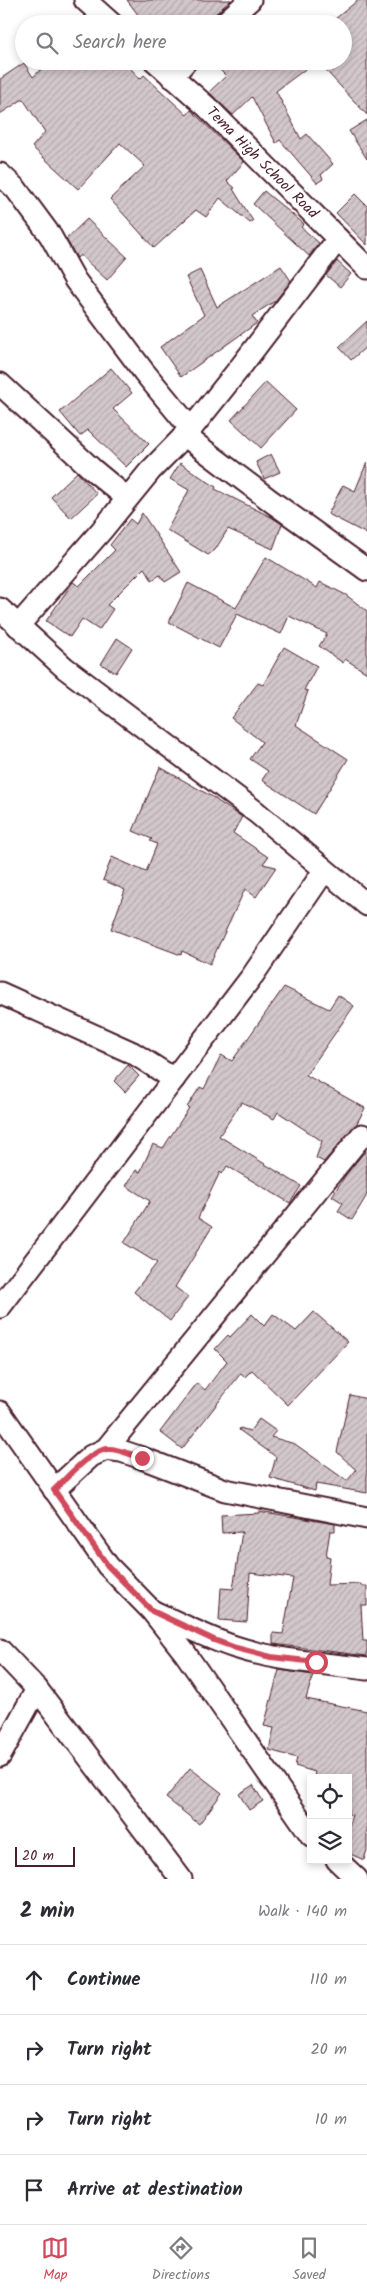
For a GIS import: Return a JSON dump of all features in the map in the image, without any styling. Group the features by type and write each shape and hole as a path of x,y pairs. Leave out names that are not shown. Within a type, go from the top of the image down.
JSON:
{"street":[{"path":"85,0 102,15"},
{"path":"233,15 250,0"},
{"name":"Tema High School Road","path":"164,70 208,108 367,268"},
{"path":"172,77 178,70"},
{"path":"0,174 16,189 50,235 75,280 187,432 271,501 367,570"},
{"path":"18,626 102,530 127,498 187,432 242,365 338,238"},
{"path":"0,384 93,470 127,498"},
{"path":"0,609 65,668 256,812 367,905"},
{"path":"0,1307 253,975 324,870"},
{"path":"0,993 134,1053 174,1079"},
{"path":"54,1490 92,1456 106,1449 362,1135"},
{"path":"0,1412 108,1566 152,1611 185,1653 307,1829"},
{"path":"106,1449 128,1454 225,1490 367,1518"},
{"path":"152,1611 214,1640 236,1648 271,1657 367,1669"},
{"path":"0,1650 37,1689 181,1879"},
{"path":"0,1756 37,1689"},
{"path":"341,1864 357,1879"}],"building":[{"path":"127,0 231,0 214,15 138,15"},
{"path":"358,0 367,0 367,115 325,70 352,70 352,15 340,15"},
{"path":"15,69 28,70 33,77 40,70 132,70 140,79 144,75 187,115 191,110 244,162 227,181 235,188 233,189 253,221 250,223 220,198 206,217 196,210 154,248 110,199 145,166 120,143 78,189 32,147 45,132 23,99 0,114 0,79"},
{"path":"220,70 304,70 276,91 301,139 307,134 333,164 321,175 323,179 317,183 280,140 276,143 252,97 233,115 209,92 226,76"},
{"path":"367,120 367,159 349,131"},
{"path":"264,191 304,224 301,227 319,243 309,256 253,204"},
{"path":"355,194 367,206 367,245 336,213"},
{"path":"87,219 127,257 107,280 80,255 77,258 66,239"},
{"path":"337,261 351,274 340,287 326,275"},
{"path":"281,266 291,281 275,301 252,316 257,323 181,377 160,347 204,315 186,277 200,270 217,307"},
{"path":"367,321 367,346 351,360 339,347"},
{"path":"111,368 132,393 113,409 149,444 126,467 88,430 80,436 60,412"},
{"path":"266,382 296,410 261,448 231,420"},
{"path":"271,454 280,472 264,479 256,462"},
{"path":"367,462 367,534 328,514 343,485 355,491"},
{"path":"180,463 216,487 215,489 282,524 273,549 228,529 215,550 208,555 167,530 189,490 170,479"},
{"path":"77,472 97,494 71,518 51,497"},
{"path":"142,513 181,572 165,582 160,575 152,580 144,568 107,605 113,609 99,630 82,619 70,637 46,621 73,582 79,586 115,550 110,545 130,519 136,524"},
{"path":"266,557 317,588 320,582 346,595 367,611 367,673 345,659 343,663 319,646 327,634 289,616 281,634 237,614 219,648 169,622 188,583 236,608"},
{"path":"117,638 132,648 116,673 101,664"},
{"path":"284,647 317,666 304,690 308,691 296,725 348,759 314,814 262,780 268,771 250,759 262,742 231,718 258,683 263,685"},
{"path":"160,767 216,799 242,817 233,833 268,857 263,864 276,867 256,897 245,889 210,964 182,951 181,955 111,929 125,890 103,880 112,857 146,872 157,844 150,841 152,839 133,831"},
{"path":"284,987 329,1009 338,995 354,1006 306,1075 365,1108 356,1125 324,1162 316,1158 322,1141 278,1112 274,1119 242,1102 219,1136 301,1186 290,1203 227,1166 222,1174 220,1172 198,1218 212,1227 175,1287 188,1297 170,1321 134,1292 157,1263 124,1243 150,1201 126,1186 136,1170 140,1172 153,1144 163,1148 200,1087 204,1089 221,1055 232,1061"},
{"path":"128,1065 139,1076 125,1092 114,1081"},
{"path":"366,1150 367,1195 352,1220 338,1211 343,1203 332,1196"},
{"path":"314,1312 348,1342 288,1405 252,1370 245,1377 241,1373 182,1449 160,1432 197,1383 205,1390 227,1361 215,1349 228,1335 230,1337 252,1314 264,1326 273,1314 296,1331"},
{"path":"350,1395 367,1399 367,1493 316,1484 315,1491 270,1478 276,1457 239,1430 240,1428 250,1431 259,1419 276,1431 271,1437 295,1444 347,1481 356,1470 337,1452"},
{"path":"259,1511 335,1524 335,1531 330,1531 326,1556 330,1557 327,1585 361,1584 361,1586 367,1586 367,1605 361,1605 363,1641 367,1641 367,1656 273,1644 273,1633 283,1634 293,1578 250,1573 247,1622 219,1620 221,1588 233,1589 242,1532 222,1533 221,1515 259,1513"},
{"path":"279,1670 313,1675 306,1699 367,1711 367,1850 364,1860 352,1855 352,1774 315,1774 315,1772 295,1766 297,1758 269,1750 274,1728 264,1726"},
{"path":"190,1768 222,1793 199,1824 166,1798"},
{"path":"253,1785 263,1801 249,1810 239,1794"}],"route":[{"path":"142,1458 121,1451 106,1449 92,1456 54,1490 108,1566 126,1587 152,1611 214,1640 271,1657 316,1662"}]}
